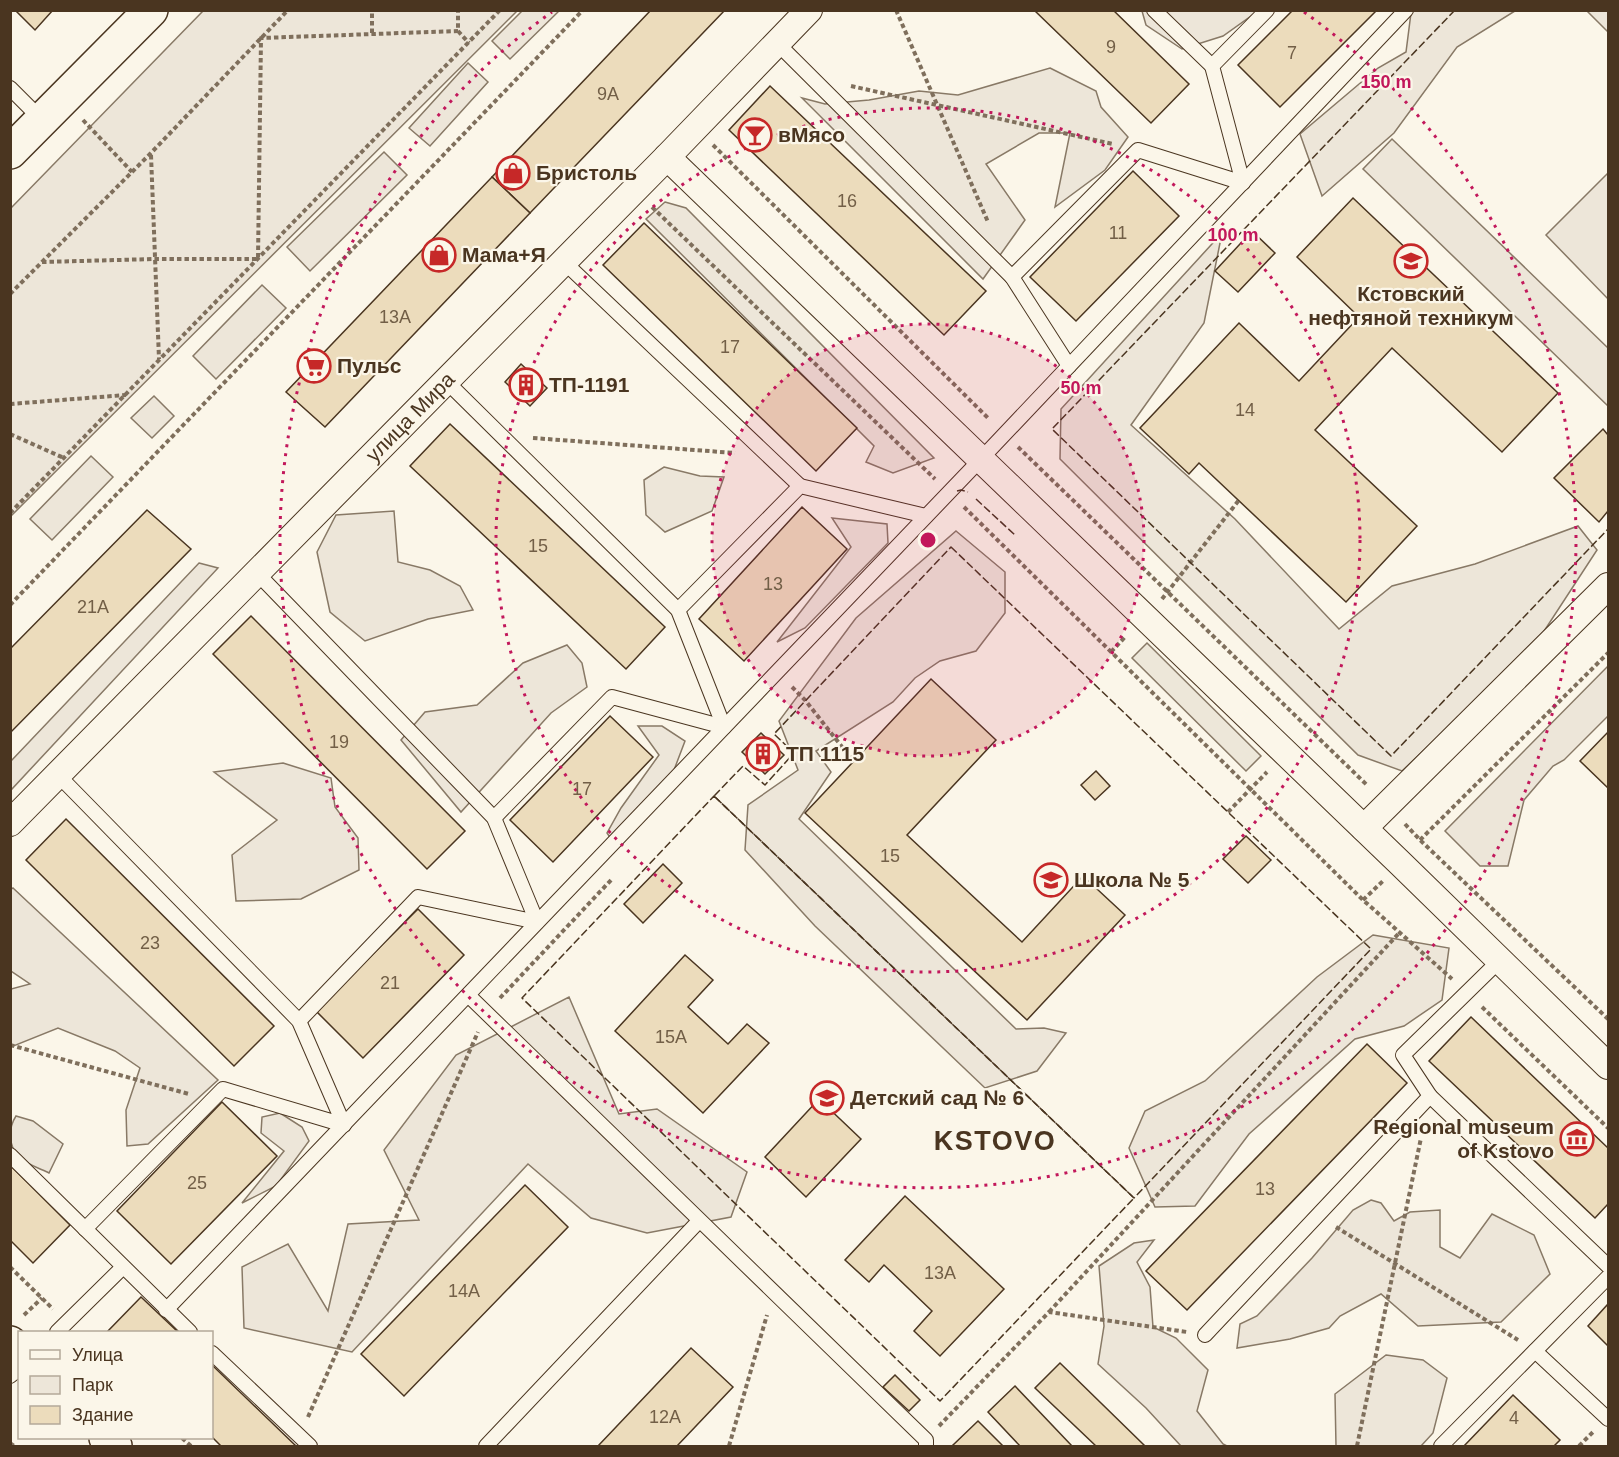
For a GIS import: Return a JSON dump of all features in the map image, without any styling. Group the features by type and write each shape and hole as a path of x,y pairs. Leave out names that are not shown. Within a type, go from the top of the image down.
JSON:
{"street":[{"path":"10,152 151,10"},
{"name":"улица Мира","path":"10,823 667,158 809,10"},
{"path":"667,158 1287,753 1608,1066"},
{"path":"1364,828 1608,586"}],"lane":[{"path":"1154,10 1212,66 1243,183"},
{"path":"1212,66 1267,10"},
{"path":"166,1310 981,459 1406,10"},
{"path":"777,44 1012,277 1069,366"},
{"path":"10,88 52,109"},
{"path":"1012,277 1138,150 1243,183"},
{"path":"564,262 800,486 926,516"},
{"path":"446,381 678,610 724,728"},
{"path":"678,610 800,486"},
{"path":"257,573 494,818 537,922"},
{"path":"494,818 612,697 724,728"},
{"path":"58,775 299,1021 344,1125"},
{"path":"299,1021 418,897 537,922"},
{"path":"1500,960 1403,1055 1430,1096 1608,1266"},
{"path":"468,995 926,1443"},
{"path":"85,1229 223,1089 344,1125"},
{"path":"1205,1335 1430,1096"},
{"path":"10,1155 189,1331"},
{"path":"486,1446 699,1221"},
{"path":"62,1328 123,1267"},
{"path":"1441,1446 1608,1277"},
{"path":"1535,1351 1608,1419"},
{"path":"213,1354 310,1446"}],"path":[{"path":"10,294 150,154 288,10"},
{"path":"372,10 372,33"},
{"path":"459,10 458,31 469,43"},
{"path":"10,513 500,10"},
{"path":"10,605 583,10"},
{"path":"896,10 988,223"},
{"path":"261,38 458,31"},
{"path":"258,259 261,38"},
{"path":"812,78 1138,150"},
{"path":"52,109 132,172"},
{"path":"696,128 1004,434"},
{"path":"150,154 159,359"},
{"path":"634,190 949,492 1363,900 1466,992 1608,1128"},
{"path":"42,262 258,259"},
{"path":"10,404 126,395"},
{"path":"10,434 64,458"},
{"path":"501,435 769,456"},
{"path":"1025,437 1016,446 1387,804 1420,840 1608,1019"},
{"path":"1111,652 1168,592 1239,500"},
{"path":"1420,840 1608,652"},
{"path":"800,678 792,687 854,762"},
{"path":"1228,812 1287,753"},
{"path":"299,1436 487,1012 620,871"},
{"path":"926,1443 1400,932"},
{"path":"10,1045 213,1100"},
{"path":"1357,1446 1430,1096"},
{"path":"1318,1215 1535,1351"},
{"path":"10,1267 42,1298 62,1328"},
{"path":"729,1446 774,1293"},
{"path":"21,1331 42,1298"},
{"path":"1049,1311 1205,1335"},
{"path":"10,1443 14,1446"}],"green space":[{"path":"523,10 559,11 510,59 492,41"},
{"path":"203,11 517,11 11,516 11,208"},
{"path":"1142,11 1258,11 1223,36 1182,49 1146,25"},
{"path":"1414,11 1515,11 1457,47 1394,133 1322,196 1300,134 1378,68 1406,52 1411,13"},
{"path":"1587,11 1608,11 1608,32"},
{"path":"468,63 488,82 430,146 409,128"},
{"path":"1050,68 1096,91 1101,107 1128,137 1105,170 1055,207 1070,133 1039,133 986,164 1025,220 983,279 802,98 825,104 869,100 919,91 958,95"},
{"path":"1392,139 1608,348 1608,406 1363,169"},
{"path":"384,152 407,175 310,271 287,247"},
{"path":"1608,173 1608,299 1546,235"},
{"path":"665,202 686,208 934,458 893,473 866,462 874,446 646,219"},
{"path":"1222,233 1204,323 1131,425 1235,519 1339,629 1392,586 1475,564 1578,526 1597,550 1535,645 1402,771 1358,755 1060,459 1061,409"},
{"path":"262,285 286,308 216,379 193,356"},
{"path":"154,396 174,416 152,438 131,418"},
{"path":"91,456 113,477 52,540 30,519"},
{"path":"664,467 700,476 724,477 712,511 665,532 646,515 644,480"},
{"path":"394,511 398,562 430,570 460,586 473,610 428,619 365,641 330,612 317,552 336,515"},
{"path":"832,518 887,524 888,543 805,628 777,642 851,547"},
{"path":"956,531 1005,572 1005,613 976,651 940,661 915,678 893,702 816,751 831,772 799,819 1016,1029 1044,1028 1066,1033 1037,1071 985,1088 815,926 745,850 748,805 798,770 779,721 856,618"},
{"path":"199,563 218,568 11,790 11,761"},
{"path":"567,645 582,663 587,687 551,713 461,812 401,740 425,712 477,705 523,663"},
{"path":"1608,666 1608,716 1564,760 1553,766 1524,800 1508,866 1480,866 1445,831"},
{"path":"638,726 662,726 685,741 674,770 611,839 607,833 621,808 659,755"},
{"path":"283,763 331,778 335,807 358,838 359,870 301,899 236,901 232,855 277,820 214,772"},
{"path":"13,888 218,1080 148,1144 127,1146 126,1110 140,1068 115,1051 58,1028 11,1047 11,989 30,984 11,971 10,890"},
{"path":"1373,935 1449,948 1442,1000 1404,1026 1355,1039 1249,1134 1195,1206 1155,1207 1129,1148 1145,1111 1205,1081 1317,977"},
{"path":"569,997 619,1114 657,1109 747,1172 731,1217 647,1233 591,1218 528,1164 352,1352 244,1328 242,1267 288,1244 328,1311 348,1224 419,1220 384,1150 456,1055"},
{"path":"280,1113 302,1127 309,1141 276,1186 242,1203 284,1151 261,1133 262,1117"},
{"path":"16,1116 33,1121 63,1144 49,1173 26,1162 15,1153 10,1137"},
{"path":"1371,1200 1381,1203 1394,1221 1410,1212 1440,1210 1440,1247 1460,1258 1492,1214 1534,1235 1550,1274 1501,1322 1418,1326 1381,1294 1340,1316 1329,1328 1290,1339 1237,1348 1240,1324 1257,1316 1312,1258 1353,1210"},
{"path":"1154,1240 1137,1262 1150,1287 1153,1327 1176,1338 1208,1370 1197,1411 1227,1446 1181,1446 1146,1408 1098,1364 1104,1326 1099,1266 1134,1243"},
{"path":"1386,1355 1423,1360 1447,1378 1433,1433 1421,1446 1336,1446 1335,1394"}],"shaded area":[{"path":"1147,643 1261,756 1246,771 1132,658"}],"building":[{"path":"15,10 53,10 35,30"},
{"path":"651,10 725,10 530,213 492,177"},
{"path":"1034,10 1113,10 1189,84 1151,123"},
{"path":"1293,10 1377,10 1280,107 1238,65"},
{"path":"770,86 986,291 944,335 729,130"},
{"path":"1133,171 1179,216 1076,321 1030,277"},
{"path":"492,177 530,213 325,427 286,392"},
{"path":"1353,198 1558,393 1502,452 1392,348 1315,430 1417,526 1346,602 1199,463 1189,474 1140,428 1239,323 1299,381 1359,317 1297,257"},
{"path":"644,223 857,428 816,471 603,265"},
{"path":"1252,231 1275,253 1238,292 1215,271"},
{"name":"ТП-1191","path":"521,364 547,388 530,406 505,382"},
{"path":"450,424 665,627 626,669 410,466"},
{"path":"1603,429 1608,435 1608,511 1599,522 1554,478"},
{"path":"802,507 847,549 744,661 699,619"},
{"path":"147,510 191,549 10,733 10,649"},
{"path":"251,616 465,831 427,869 213,654"},
{"path":"931,679 996,740 907,835 1022,942 1083,876 1125,915 1027,1020 805,813"},
{"path":"610,716 653,757 553,862 510,820"},
{"path":"1608,732 1608,788 1580,761"},
{"name":"ТП 1115","path":"761,733 784,755 765,774 742,752"},
{"path":"1096,771 1110,786 1095,800 1081,785"},
{"path":"66,819 274,1026 234,1066 26,860"},
{"path":"1246,836 1271,860 1248,883 1223,859"},
{"path":"663,864 682,883 643,923 624,904"},
{"path":"418,909 464,955 363,1058 316,1011"},
{"path":"685,955 713,980 688,1007 728,1044 747,1024 769,1043 703,1113 615,1031"},
{"path":"1471,1017 1608,1148 1608,1204 1595,1218 1429,1061"},
{"path":"1367,1044 1407,1083 1187,1310 1146,1271"},
{"path":"819,1099 861,1139 806,1197 765,1157"},
{"path":"222,1102 277,1156 171,1264 117,1211"},
{"path":"10,1165 70,1225 33,1263 10,1240"},
{"path":"525,1185 568,1227 404,1396 361,1354"},
{"path":"905,1196 1004,1289 940,1356 914,1331 932,1311 884,1265 869,1282 845,1260"},
{"path":"141,1297 177,1331 108,1331"},
{"path":"1608,1304 1608,1346 1588,1326"},
{"path":"691,1348 733,1387 677,1446 598,1446"},
{"path":"1060,1363 1145,1446 1096,1446 1035,1388"},
{"path":"213,1366 296,1446 221,1446 213,1438"},
{"path":"895,1375 920,1400 909,1411 883,1387"},
{"path":"1015,1386 1072,1446 1020,1446 988,1412"},
{"path":"1513,1395 1560,1440 1554,1446 1464,1446"},
{"path":"978,1421 1003,1446 952,1446"}],"fence":[{"path":"1455,10 1052,429 1391,756 1608,529"},
{"path":"957,491 968,492"},
{"path":"976,499 1016,536"},
{"path":"951,547 1371,949 1134,1198 714,796 743,766 765,785 794,753 774,734 951,547"},
{"path":"714,796 1134,1198 940,1401 522,998 714,796"}],"place":[{"name":"вМясо","path":"755,135"},
{"name":"Бристоль","path":"513,173"},
{"name":"Мама+Я","path":"439,255"},
{"name":"Кстовский нефтяной техникум","path":"1411,261"},
{"name":"Пульс","path":"314,366"},
{"name":"ТП-1191","path":"526,385"},
{"name":"ТП 1115","path":"763,754"},
{"name":"Школа № 5","path":"1051,880"},
{"name":"Детский сад № 6","path":"827,1098"},
{"name":"Regional museum of Kstovo","path":"1577,1139"}],"district":[{"name":"KSTOVO","path":"995,1141"}]}
